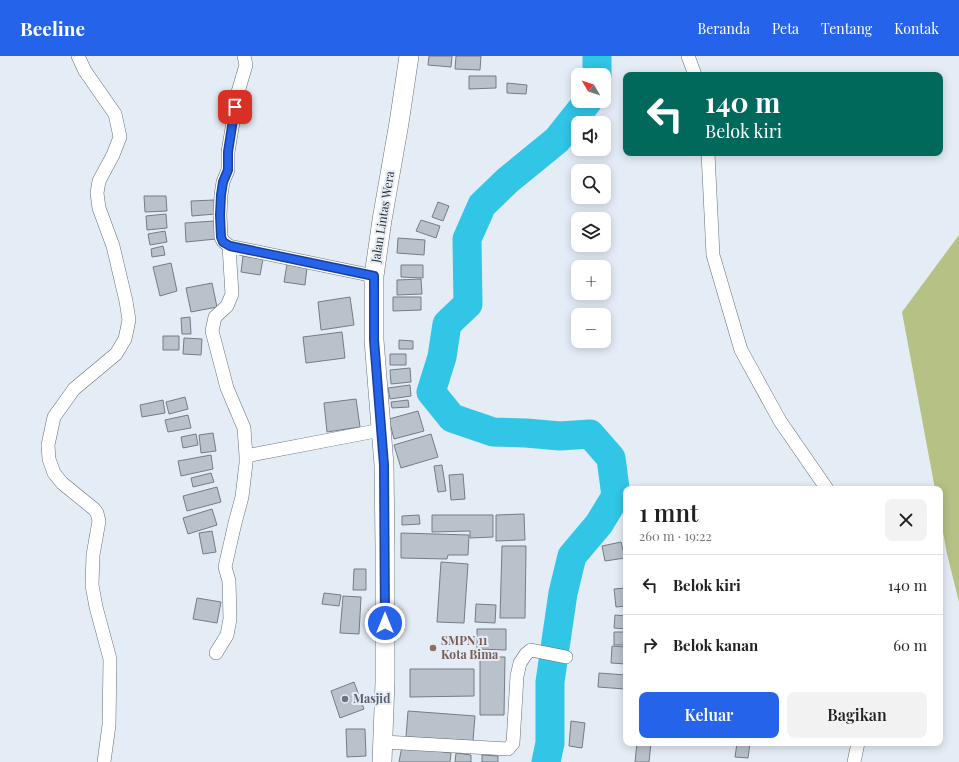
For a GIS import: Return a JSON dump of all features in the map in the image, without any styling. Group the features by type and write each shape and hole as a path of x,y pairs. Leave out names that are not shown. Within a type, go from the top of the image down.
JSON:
{"main road":[{"name":"Jalan Lintas Wera","path":"382,762 384,742 384,465 374,340 374,276 408,56"}],"street":[{"path":"78,56 85,71 115,114 120,137 113,155 99,181 97,193 99,208 113,246 129,320 125,339 116,354 74,389 54,417 48,445 49,459 54,473 62,483 94,508 99,521 93,555 92,585 96,607 110,659 109,725 104,762"},
{"path":"244,56 246,65 238,92 228,152 228,170 223,182 221,195 220,215 221,237 223,242 230,246 374,276"},
{"path":"688,56 694,72"},
{"path":"708,156 713,255 741,350 780,421 825,486"},
{"path":"216,652 227,634 230,619 229,581 225,567 234,523 242,497 246,463 244,428 227,388 212,331 214,316 227,306 232,294 230,246"},
{"path":"246,456 381,430"},
{"path":"384,742 508,749 513,743 517,676 520,663 526,654 531,650 566,657"},
{"path":"854,762 857,746"}],"green space":[{"path":"959,235 959,602 943,532 943,486 934,486 902,312"}],"building":[{"path":"429,56 452,56 451,67 428,65"},
{"path":"456,56 481,56 480,70 455,69"},
{"path":"469,76 496,76 496,88 469,89"},
{"path":"507,83 527,85 526,94 507,93"},
{"path":"144,196 166,196 167,211 145,212"},
{"path":"214,200 215,214 192,216 191,201"},
{"path":"438,202 449,206 443,221 432,217"},
{"path":"166,214 167,228 147,230 146,216"},
{"path":"421,220 440,226 436,238 416,231"},
{"path":"214,221 216,239 186,242 185,223"},
{"path":"165,231 167,242 150,245 148,234"},
{"path":"398,238 425,240 424,255 397,253"},
{"path":"163,246 165,255 152,257 151,249"},
{"path":"243,256 263,259 260,275 241,272"},
{"path":"171,263 177,291 160,296 153,267"},
{"path":"287,264 307,267 305,285 284,282"},
{"path":"401,265 423,265 423,278 401,277"},
{"path":"421,279 422,294 397,295 397,280"},
{"path":"212,283 217,307 191,312 186,288"},
{"path":"350,297 354,325 321,330 318,302"},
{"path":"393,297 421,297 421,310 393,311"},
{"path":"190,317 191,334 182,334 181,318"},
{"path":"342,332 345,358 306,363 303,337"},
{"path":"163,336 179,336 179,350 163,350"},
{"path":"184,338 202,339 201,355 183,354"},
{"path":"399,340 413,341 413,349 399,349"},
{"path":"390,354 406,354 406,365 390,365"},
{"path":"410,368 411,382 391,384 390,370"},
{"path":"410,385 411,396 390,399 388,388"},
{"path":"185,397 188,409 169,414 166,402"},
{"path":"356,399 360,427 327,432 324,403"},
{"path":"163,400 165,413 142,417 140,405"},
{"path":"408,400 409,407 392,408 391,402"},
{"path":"418,411 424,431 394,439 389,419"},
{"path":"188,415 191,428 168,432 165,420"},
{"path":"213,433 216,451 201,453 199,435"},
{"path":"196,434 198,445 183,448 181,437"},
{"path":"431,434 438,457 401,468 394,445"},
{"path":"211,455 213,469 181,476 178,461"},
{"path":"442,465 446,491 438,492 434,466"},
{"path":"211,473 214,482 193,487 191,478"},
{"path":"463,474 465,499 451,500 449,475"},
{"path":"217,487 221,502 187,511 183,496"},
{"path":"212,509 217,525 188,534 183,518"},
{"path":"524,514 525,540 496,541 496,515"},
{"path":"419,515 420,524 402,525 402,516"},
{"path":"432,515 493,515 493,537 470,538 470,531 432,532"},
{"path":"212,531 216,552 203,554 199,533"},
{"path":"401,533 469,535 468,555 448,555 447,559 401,558"},
{"path":"621,542 623,558 605,561 602,546"},
{"path":"502,546 526,546 525,618 500,618"},
{"path":"441,562 468,564 464,623 437,622"},
{"path":"354,569 366,569 366,590 353,590"},
{"path":"623,588 623,606 616,607 614,589"},
{"path":"324,593 341,595 339,606 322,604"},
{"path":"343,596 361,597 359,634 340,633"},
{"path":"197,598 221,602 217,623 193,619"},
{"path":"476,604 496,605 495,623 475,622"},
{"path":"615,615 623,616 623,629 614,628"},
{"path":"477,629 506,629 506,650 477,649"},
{"path":"614,632 623,632 623,645 614,645"},
{"path":"612,646 623,647 623,664 611,663"},
{"path":"480,657 505,657 504,715 480,715"},
{"path":"410,669 474,669 474,696 410,697"},
{"path":"599,673 623,675 623,689 598,687"},
{"path":"354,682 364,709 340,718 331,691"},
{"path":"408,711 475,716 473,741 406,737"},
{"path":"571,721 585,723 582,748 569,746"},
{"path":"346,729 365,729 366,756 347,757"},
{"path":"402,746 451,753 450,762 399,762"},
{"path":"637,746 651,746 649,762 635,762"},
{"path":"737,746 750,746 748,758 735,757"},
{"path":"456,753 471,755 471,762 455,762"},
{"path":"482,755 498,756 498,762 482,762"}],"waterway":[{"path":"597,56 597,68"},
{"path":"546,762 550,743 550,682 563,593 572,556 599,524 616,496 611,458 590,434 560,436 493,432 452,418 431,392 442,357 447,324 468,304 467,239 482,205 508,180 557,140 582,108"}],"place":[{"name":"SMPN 11 Kota Bima","path":"433,648"},
{"name":"Masjid","path":"345,699"}],"route":[{"path":"235,107 228,152 228,170 223,182 221,195 220,226 223,242 230,246 374,276 374,340 384,465 385,623"}]}
